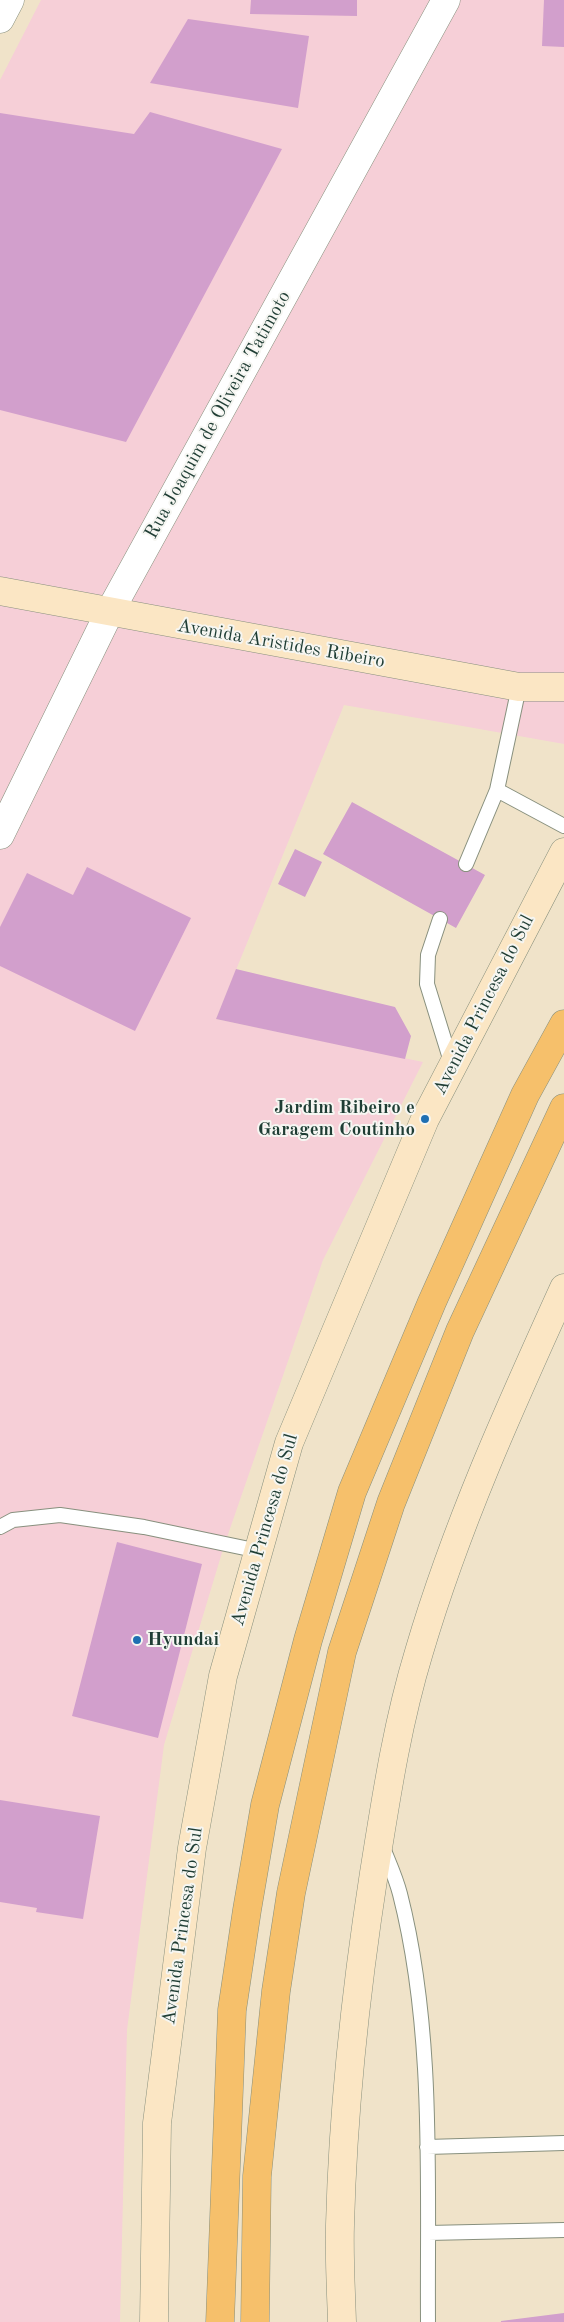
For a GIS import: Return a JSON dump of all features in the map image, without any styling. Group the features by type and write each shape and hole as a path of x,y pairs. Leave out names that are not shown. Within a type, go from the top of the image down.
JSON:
{"highway":[{"path":"220,2322 232,2010 247,1910 266,1805 308,1640 356,1483 432,1302 521,1104 564,1024"},
{"path":"255,2322 257,2176 276,1991 291,1893 342,1652 391,1503 460,1331 564,1108"}],"main road":[{"name":"Avenida Aristides Ribeiro","path":"0,591 109,613 519,687 564,687"},
{"name":"Avenida Princesa do Sul","path":"154,2322 157,2123 192,1848 223,1676 289,1443 425,1119 564,852"},
{"path":"342,2322 340,2227 347,2102 360,1962 391,1767 416,1662 446,1568 484,1468 564,1288"}],"street":[{"path":"0,19 10,0"},
{"name":"Rua Joaquim de Oliveira Tatimoto","path":"0,835 109,613 446,0"}],"lane":[{"path":"466,864 497,790 519,687"},
{"path":"497,790 564,826"},
{"path":"440,919 428,955 427,984 452,1067"},
{"path":"0,1527 13,1520 60,1515 144,1526 259,1551"},
{"path":"380,1837 400,1893 419,2001 427,2147 428,2322"},
{"path":"427,2147 564,2143"},
{"path":"428,2233 564,2230"}],"shaded area":[{"path":"41,0 564,0 564,744 344,705 216,1019 423,1062 323,1260 224,1546 164,1745 127,2030 120,2322 0,2322 0,80"}],"building":[{"path":"251,0 357,0 357,16 250,14"},
{"path":"544,0 564,0 564,47 542,46"},
{"path":"188,19 309,36 298,108 150,83"},
{"path":"150,112 282,149 126,442 0,410 0,113 134,134"},
{"path":"352,802 485,875 456,928 323,854"},
{"path":"295,849 322,862 305,897 278,884"},
{"path":"87,867 191,918 135,1031 0,966 0,927 27,873 73,895"},
{"path":"236,969 395,1007 411,1036 405,1059 216,1019"},
{"name":"Hyundai","path":"117,1542 202,1564 158,1738 72,1716"},
{"path":"0,1800 100,1816 83,1919 36,1912 37,1908 0,1902"},
{"path":"564,2313 564,2322 501,2322 501,2321"}],"place":[{"name":"Jardim Ribeiro e Garagem Coutinho","path":"425,1119"},
{"name":"Hyundai","path":"137,1640"}]}
